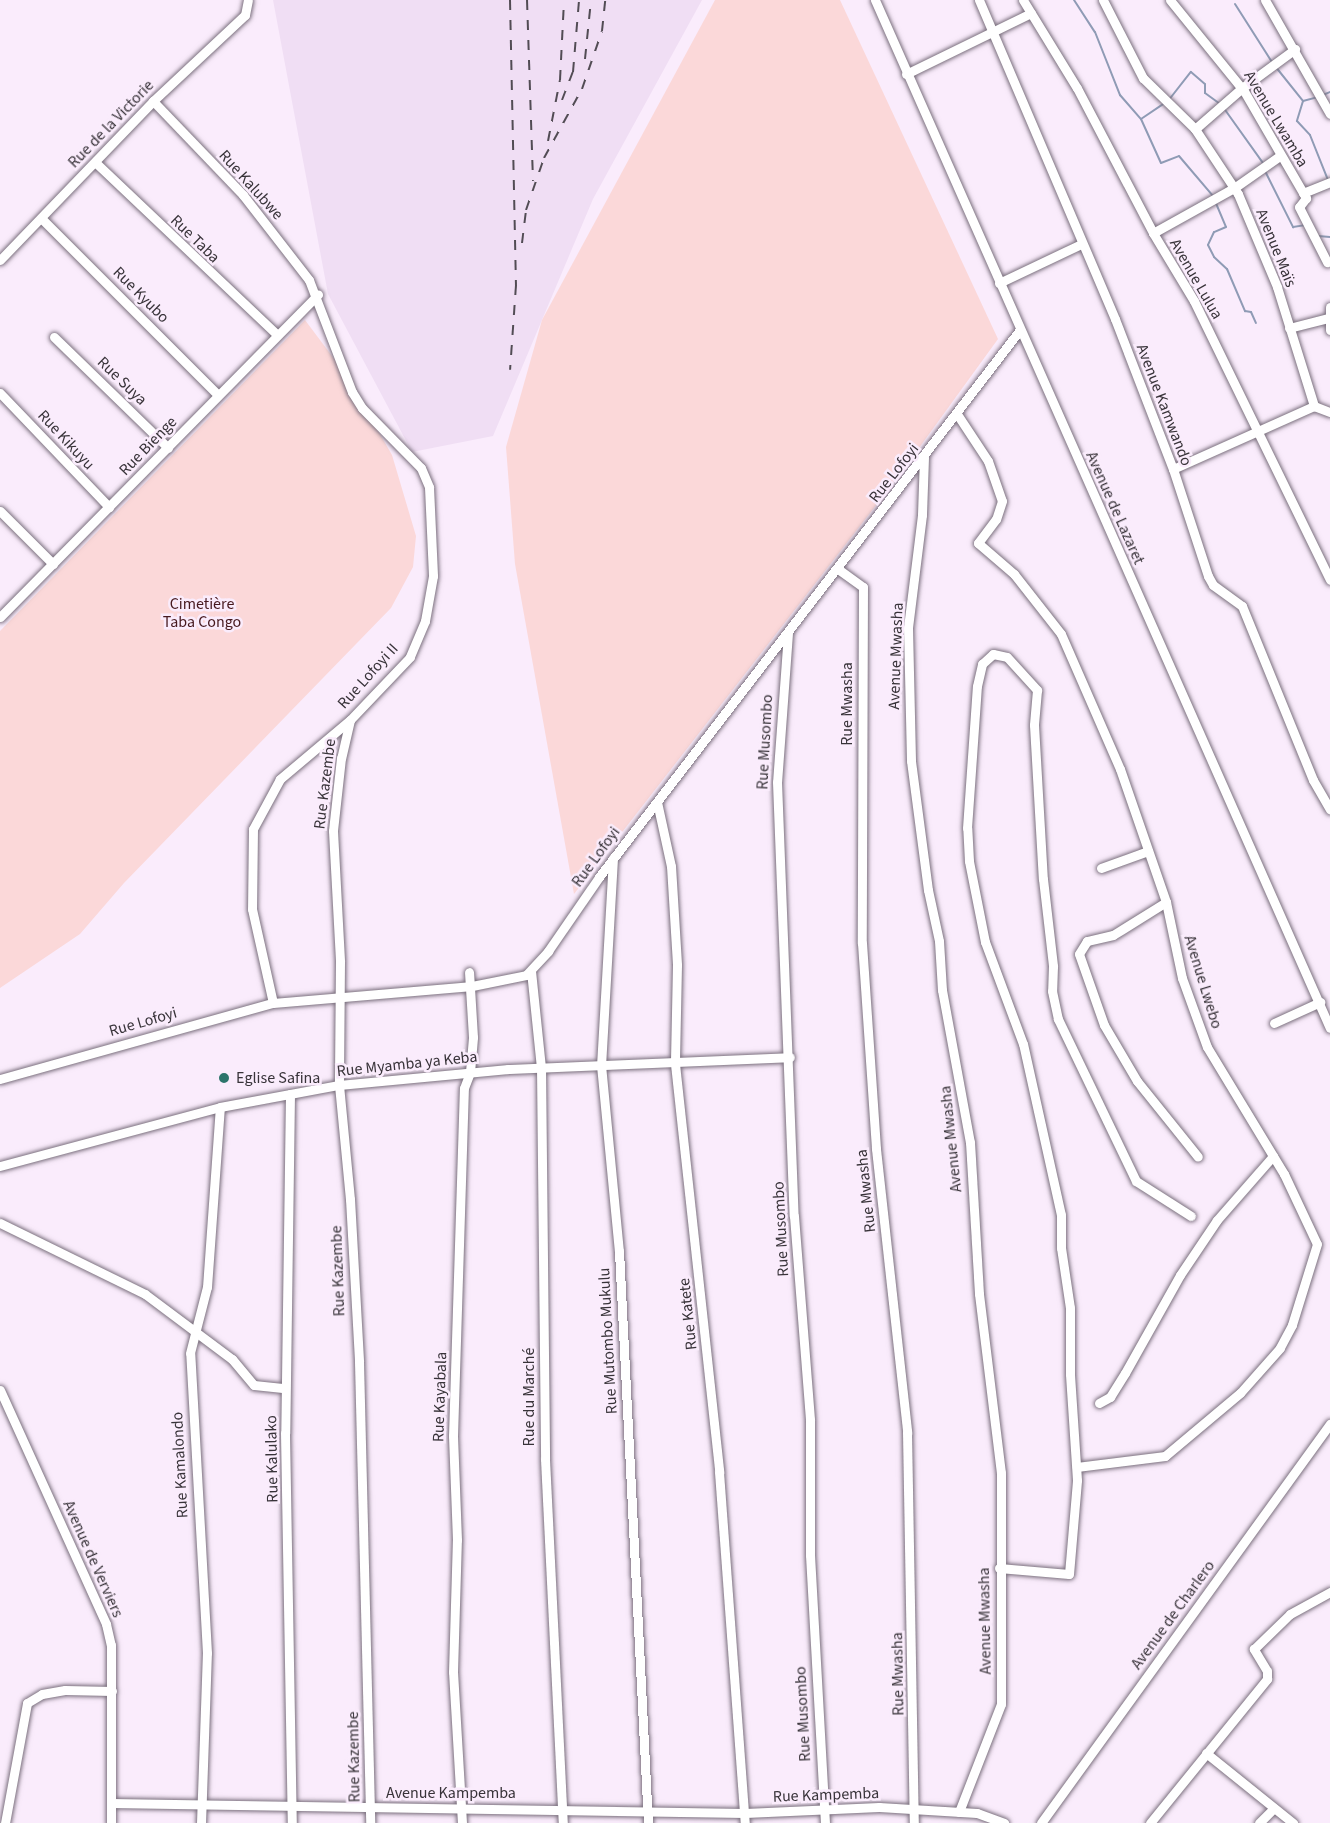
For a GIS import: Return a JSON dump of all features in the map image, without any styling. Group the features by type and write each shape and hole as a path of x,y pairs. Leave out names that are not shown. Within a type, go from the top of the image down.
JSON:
{"street":[{"name":"Rue de la Victorie","path":"0,260 153,101 247,12 248,0"},
{"name":"Avenue de Lazaret","path":"875,0 1019,331 1320,1002 1330,1029"},
{"name":"Avenue Kamwando","path":"979,0 1049,158 1081,244 1115,319 1173,469 1208,576 1213,585 1242,606 1313,780 1330,809"},
{"name":"Avenue Lulua","path":"1023,0 1077,88 1153,233 1194,301 1330,579"},
{"name":"Avenue Maïs","path":"1102,0 1143,78 1195,129 1234,188 1258,236 1314,406"},
{"name":"Avenue Lwamba","path":"1170,0 1242,88 1303,193 1306,200 1299,207 1327,261"},
{"path":"1265,0 1330,114"},
{"path":"906,74 1031,13"},
{"path":"1195,129 1242,88 1295,49"},
{"name":"Rue Kalubwe","path":"153,101 243,195 318,295"},
{"path":"1153,233 1234,188 1281,155"},
{"name":"Rue Taba","path":"95,162 276,334"},
{"path":"1303,193 1330,182"},
{"name":"Rue Kyubo","path":"41,218 218,395"},
{"path":"999,283 1081,244"},
{"name":"Rue Bienge","path":"0,617 168,448 276,334 318,295"},
{"name":"Rue Lofoyi II","path":"273,1003 252,909 250,837 266,798 280,779 350,720 410,657 427,615 435,559 424,472 352,392 318,295"},
{"path":"1330,307 1328,318 1330,330"},
{"path":"1289,328 1328,318"},
{"name":"Rue Lofoyi","path":"0,1079 273,1003 472,986 513,980 531,971 614,858 1019,331"},
{"name":"Rue Suya","path":"54,337 168,448"},
{"name":"Rue Kikuyu","path":"0,393 109,507"},
{"path":"1173,469 1314,406 1330,412"},
{"name":"Avenue Lwebo","path":"957,414 988,461 1002,501 996,519 978,543 1014,574 1061,634 1103,724 1148,850 1166,902 1182,978 1207,1047 1273,1156 1310,1224 1317,1244 1296,1314 1280,1348 1240,1393 1171,1454 1077,1467"},
{"name":"Avenue Mwasha","path":"924,457 922,515 909,628 911,761 928,890 939,941 942,990 970,1142 979,1294 1001,1473 999,1568 1001,1704 960,1812"},
{"path":"0,511 53,564"},
{"name":"Rue Mwasha","path":"838,569 863,586 862,943 876,1149 907,1432 914,1823"},
{"name":"Rue Musombo","path":"788,633 777,782 790,1057 794,1216 810,1420 810,1554 825,1823"},
{"path":"999,1568 1064,1576 1071,1570 1077,1467 1070,1374 1071,1322 1060,1248 1061,1215 1023,1044 985,942 971,879 967,828 977,686 986,658 1000,652 1035,684 1043,879 1053,966 1052,991 1058,1019 1136,1181 1191,1216"},
{"name":"Rue Kazembe","path":"350,720 342,752 333,831 340,998 339,1085 350,1199 359,1373 370,1823"},
{"name":"Rue Katete","path":"657,802 672,883 677,965 675,1064 719,1472 746,1823"},
{"path":"1101,867 1148,850"},
{"name":"Rue Mutombo Mukulu","path":"614,858 601,1065 619,1251 648,1823"},
{"path":"1166,902 1139,915 1113,935 1087,941 1079,954 1104,1025 1137,1081 1198,1157"},
{"name":"Rue du Marché","path":"531,971 541,1067 545,1459 563,1823"},
{"name":"Rue Kayabala","path":"462,1823 453,1672 457,1540 453,1436 464,1088 470,1072 472,986 469,972"},
{"path":"1274,1023 1320,1002"},
{"name":"Rue Myamba ya Keba","path":"0,1166 220,1107 339,1085 541,1067 675,1064 790,1057"},
{"name":"Rue Kalulako","path":"290,1094 285,1388 292,1823"},
{"name":"Rue Kamalondo","path":"201,1823 207,1653 190,1369 192,1332 207,1287 220,1107"},
{"path":"1099,1403 1110,1397 1180,1275 1217,1220 1273,1156"},
{"path":"0,1223 131,1286 232,1359 254,1385 285,1388"},
{"name":"Avenue de Verviers","path":"0,1390 106,1624 111,1646 111,1823"},
{"name":"Avenue de Charlero","path":"1041,1823 1330,1424"},
{"path":"1150,1823 1268,1679 1266,1670 1253,1652 1256,1647 1290,1614 1330,1592"},
{"path":"5,1823 27,1703 42,1694 65,1690 112,1691"},
{"path":"1206,1753 1293,1823"},
{"name":"Avenue Kampemba","path":"111,1803 369,1808 462,1807 647,1812"},
{"name":"Rue Kampemba","path":"647,1812 745,1813 824,1811 865,1807 989,1815 1004,1823"},
{"path":"1259,1823 1274,1808"}],"shaded area":[{"path":"273,0 702,0 593,199 493,436 412,452 328,294"}],"green space":[{"path":"715,0 840,0 998,339 895,481 574,894 515,564 506,447 542,320"},
{"name":"Cimetière Taba Congo","path":"305,320 344,372 392,455 416,536 413,567 391,608 124,883 80,934 0,988 0,631"}],"waterway":[{"path":"1074,0 1095,32 1120,95 1141,119 1161,163 1179,156 1213,196"},
{"path":"1235,4 1272,62"},
{"path":"1275,66 1303,101 1318,97"},
{"path":"1168,101 1191,72 1205,84 1205,93 1219,103"},
{"path":"1323,95 1330,92"},
{"path":"1303,101 1297,121 1310,135 1328,180"},
{"path":"1141,119 1163,104"},
{"path":"1223,107 1263,163"},
{"path":"1265,171 1293,227 1305,225"},
{"path":"1215,201 1226,227 1214,232 1208,245 1214,257 1227,269 1245,311 1251,312 1256,323"},
{"path":"1318,236 1330,237"}],"railway":[{"path":"510,0 516,285 510,370"},
{"path":"527,0 533,181"},
{"path":"548,141 560,80 564,0"},
{"path":"562,100 573,72 579,0"},
{"path":"585,59 591,0"},
{"path":"522,243 526,210 544,158 582,89 602,31 605,0"}],"place":[{"name":"Eglise Safina","path":"224,1078"}]}
